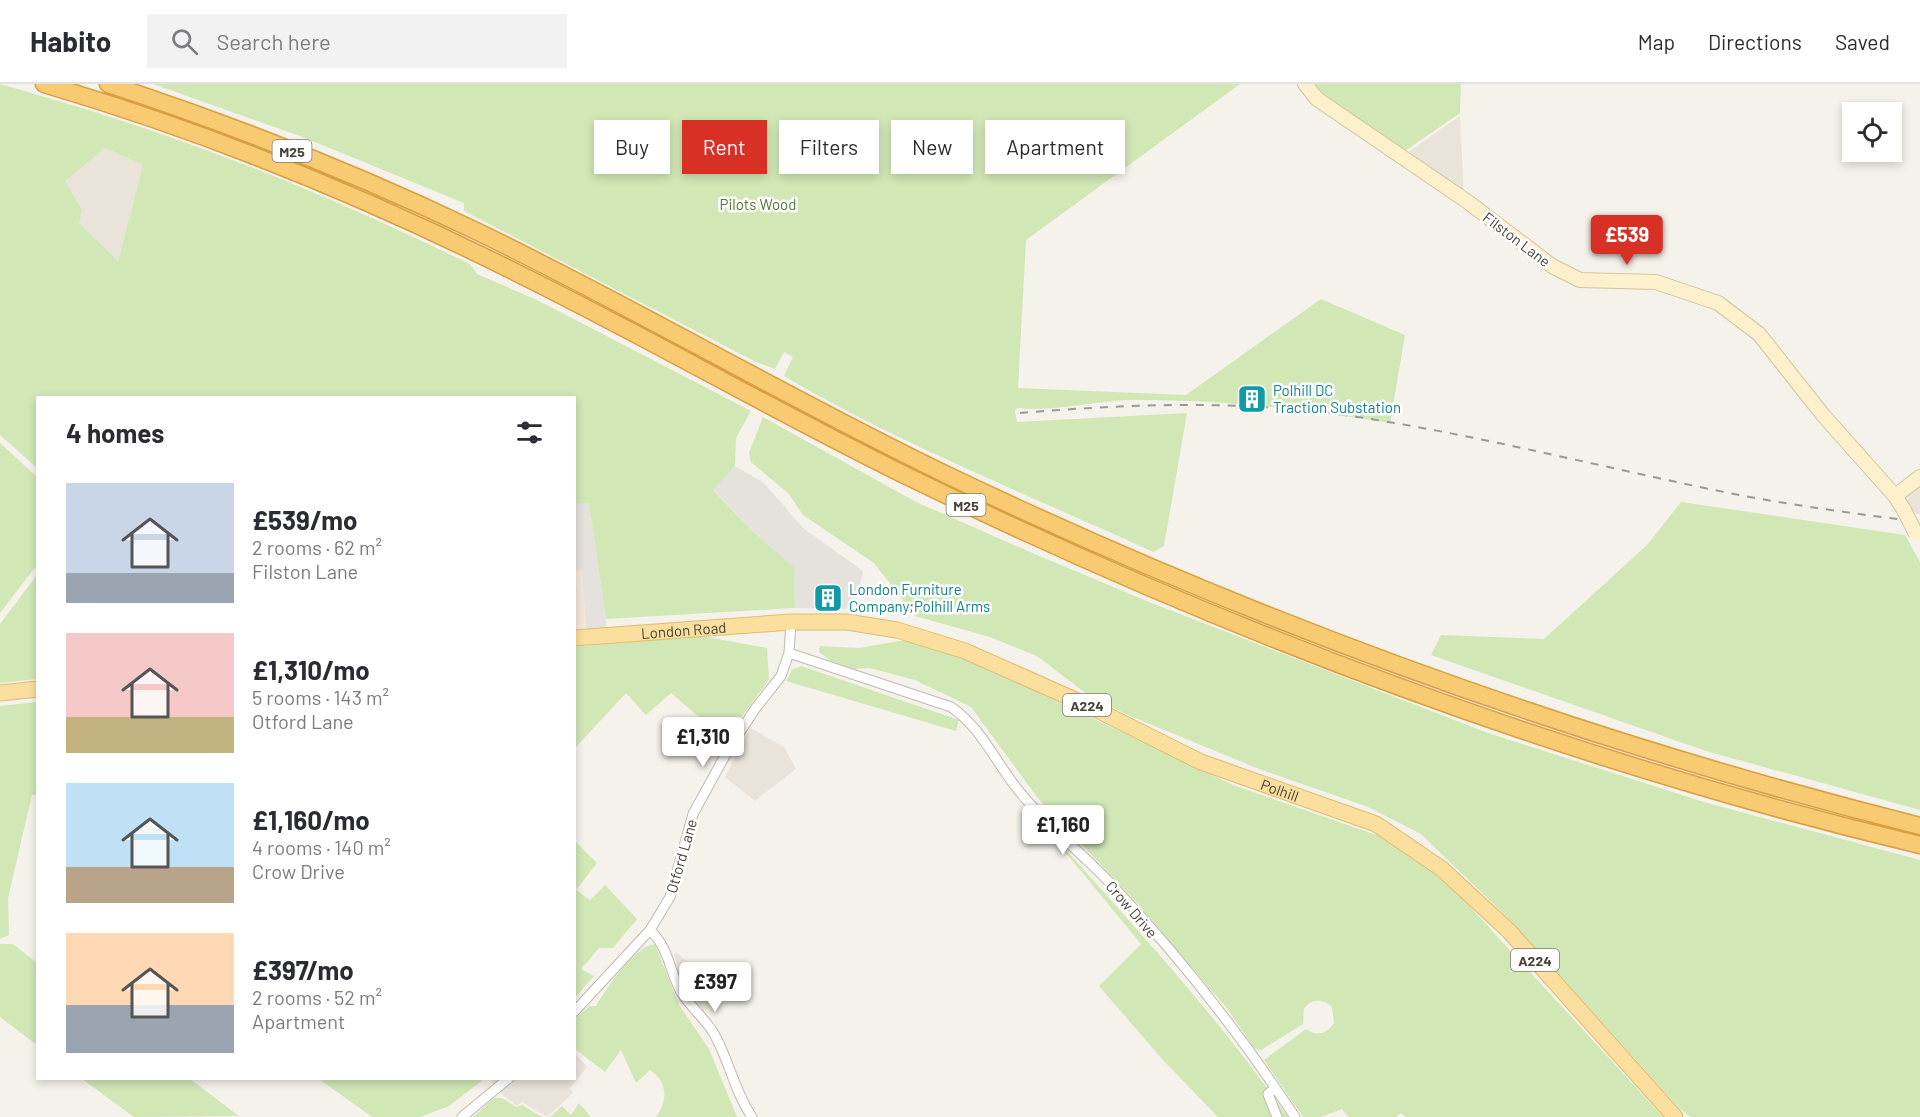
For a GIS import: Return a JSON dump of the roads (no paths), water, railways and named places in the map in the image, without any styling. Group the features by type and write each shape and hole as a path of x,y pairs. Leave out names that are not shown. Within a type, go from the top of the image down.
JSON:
{"highway":[{"name":"M25","path":"44,84 235,149 432,232 554,291 913,479 1067,551 1239,625 1417,693 1607,757 1792,812 1920,845"},
{"name":"M25","path":"108,84 268,141 433,211 562,274 904,454 1076,535 1231,601 1366,654 1547,717 1766,785 1920,826"}],"main road":[{"name":"London Road","path":"576,638 791,622"},
{"name":"Polhill","path":"791,622 847,622 881,626 954,647 1089,706 1202,762 1376,824 1442,869 1509,931 1675,1117"},
{"path":"0,693 36,689"}],"street":[{"name":"Filston Lane","path":"1305,84 1317,99 1468,202 1552,266 1580,280 1656,282 1718,303 1759,334 1823,415 1895,496 1918,539"},
{"path":"1895,496 1920,477"},
{"name":"Otford Lane","path":"576,1010 650,930 670,897 693,814 755,709 781,676 789,653 791,622"},
{"name":"Crow Drive","path":"789,653 951,707 965,717 1019,792 1112,886 1157,937 1257,1060 1294,1117"},
{"path":"650,930 660,940 668,954 681,991 713,1033 740,1099 752,1117"},
{"path":"462,1117 507,1080"},
{"path":"1275,1088 1268,1094 1276,1117"}],"railway":[{"path":"1020,413 1101,407 1182,405 1304,410 1491,441 1757,498 1920,522"}],"place":[{"name":"Polhill DC Traction Substation","path":"1252,399"},
{"name":"London Furniture Company;Polhill Arms","path":"828,598"}],"park label":[{"name":"Pilots Wood","path":"758,204"}]}
